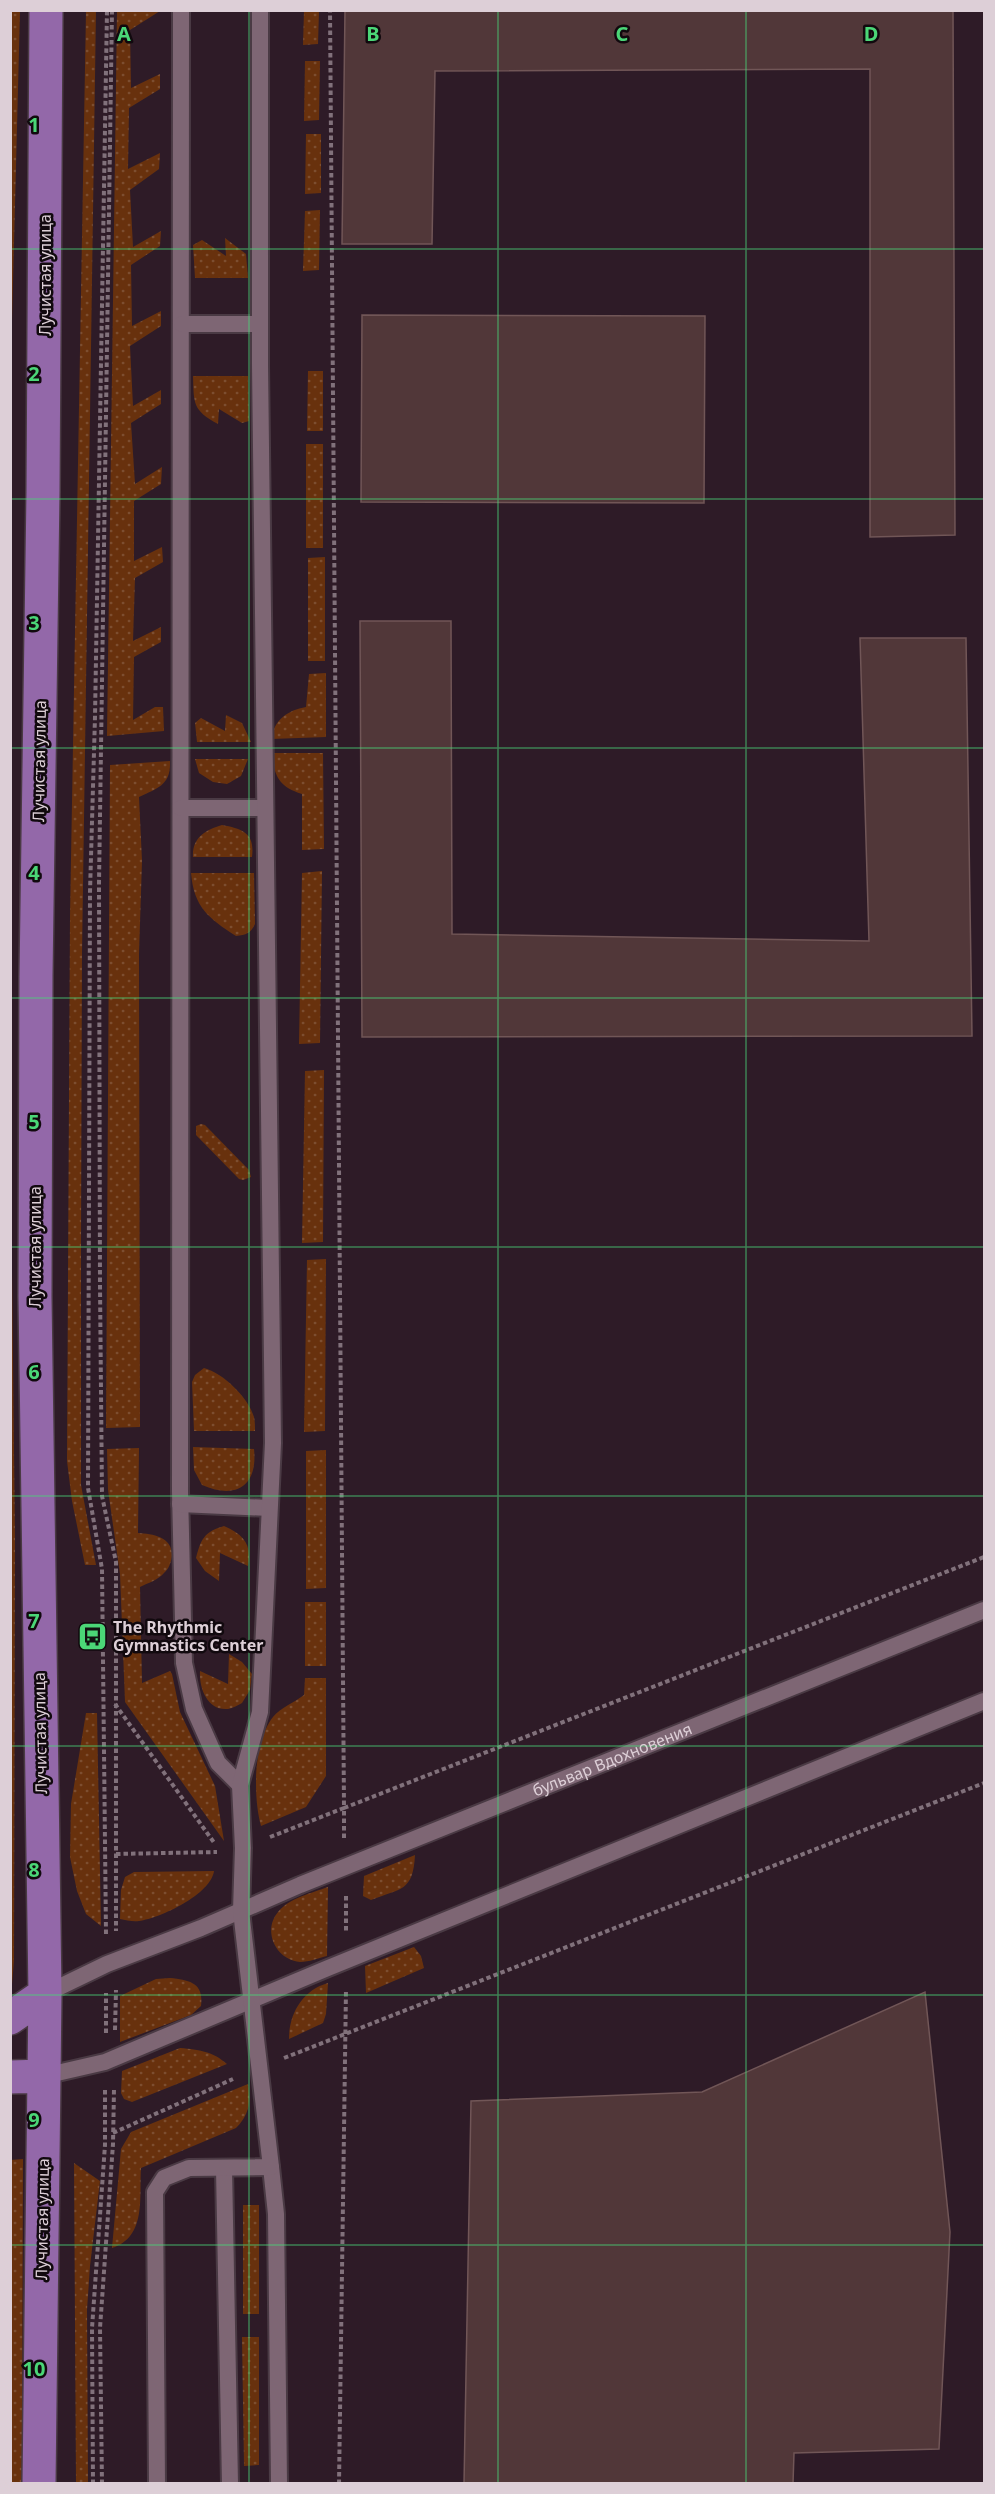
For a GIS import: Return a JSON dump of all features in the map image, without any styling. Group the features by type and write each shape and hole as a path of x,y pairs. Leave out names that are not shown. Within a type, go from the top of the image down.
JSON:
{"main road":[{"name":"Лучистая улица","path":"39,2484 45,1994 35,1273 36,976 44,492 46,10"},
{"path":"10,2018 45,1994"},
{"path":"10,2077 44,2076"}],"lane":[{"path":"181,10 180,1504 184,1663 194,1709 218,1763 240,1785"},
{"path":"260,10 264,808 273,1443 260,1712 240,1785 243,1848 241,1911 276,2214 279,2484"},
{"path":"182,324 260,324"},
{"path":"181,808 264,808"},
{"path":"180,1504 269,1508"},
{"name":"бульвар Вдохновения","path":"45,1994 111,1963 984,1610"},
{"path":"44,2076 110,2060 984,1701"},
{"path":"157,2484 155,2193 164,2178 189,2168 271,2167"},
{"path":"224,2168 230,2484"}],"path":[{"path":"93,2484 92,2328 110,2060 111,1963 102,1569 88,1488 90,892 95,717 106,10"},
{"path":"102,2484 100,2328 113,2133 110,2060 111,1963 116,1854 117,1562 102,1497 99,883 112,10"},
{"path":"243,1848 344,1808 330,10"},
{"path":"115,1704 221,1851 116,1854"},
{"path":"113,2133 260,2067 345,2036 984,1783"},
{"path":"339,2484 345,2036"}],"shaded area":[{"path":"96,10 82,954 81,1485 96,1565 85,1565 72,1501 67,1461 70,916 86,11"},
{"path":"10,11 20,11 11,360"},
{"path":"117,11 160,11 130,30 131,88 160,74 160,89 129,108 128,169 160,153 159,169 130,190 133,247 161,231 160,246 131,265 132,326 161,311 161,326 130,346 133,406 161,390 161,404 131,423 135,484 162,467 161,484 134,501 134,561 162,547 163,562 135,578 133,641 161,627 161,642 134,657 133,720 155,707 163,707 164,731 107,736"},
{"path":"304,11 319,11 318,44 303,45"},
{"path":"305,61 320,61 319,120 304,121"},
{"path":"306,134 321,134 321,193 305,194"},
{"path":"320,210 319,270 303,271 305,211"},
{"path":"225,238 246,254 248,278 195,278 193,245 202,240 226,256"},
{"path":"308,371 323,371 323,431 307,431"},
{"path":"193,376 248,376 249,421 242,423 219,409 218,424 203,414 194,399"},
{"path":"306,444 323,444 323,548 306,548"},
{"path":"325,557 325,661 308,661 308,558"},
{"path":"11,600 12,1271 15,1539 14,1961 11,1996"},
{"path":"326,673 326,737 271,739 275,726 283,717 306,707 309,674"},
{"path":"226,715 242,723 251,742 197,742 195,723 201,718 225,731"},
{"path":"270,753 323,753 324,849 302,850 302,794 282,784"},
{"path":"195,759 248,759 241,776 227,784 213,782 199,773"},
{"path":"170,761 166,781 139,797 142,861 139,954 140,1427 106,1428 110,765"},
{"path":"222,825 236,828 249,837 252,842 252,857 193,857 197,840 210,829"},
{"path":"322,871 320,1043 299,1044 302,873"},
{"path":"191,873 254,873 255,924 252,930 236,936 210,917 195,895"},
{"path":"324,1070 323,1242 302,1243 305,1071"},
{"path":"205,1125 249,1170 251,1177 239,1179 196,1135 196,1126"},
{"path":"326,1259 325,1431 304,1432 307,1260"},
{"path":"204,1368 227,1380 241,1394 251,1409 255,1431 194,1431 192,1382 195,1375"},
{"path":"193,1447 254,1449 254,1462 248,1481 234,1490 225,1491 202,1485 194,1470"},
{"path":"139,1448 138,1533 150,1534 166,1541 172,1556 162,1575 140,1587 142,1683 170,1671 172,1674 180,1712 215,1786 224,1841 125,1702 120,1574 108,1490 107,1449"},
{"path":"326,1450 326,1588 306,1589 306,1451"},
{"path":"224,1526 237,1533 245,1541 249,1558 248,1566 220,1553 219,1581 205,1571 196,1558 204,1537"},
{"path":"305,1602 326,1602 326,1666 305,1666"},
{"path":"229,1654 242,1662 252,1674 250,1690 242,1703 230,1709 221,1709 206,1697 201,1684 200,1671 228,1684"},
{"path":"305,1678 326,1678 326,1776 306,1807 261,1826 258,1814 256,1770 262,1740 273,1717 304,1695"},
{"path":"86,1713 97,1713 101,1926 86,1914 77,1891 70,1857 71,1804"},
{"path":"415,1855 412,1876 404,1887 371,1900 363,1896 364,1876"},
{"path":"214,1871 211,1880 204,1888 172,1910 139,1921 120,1919 121,1890 125,1877 134,1872"},
{"path":"328,1887 327,1956 300,1962 284,1956 278,1950 272,1936 273,1920 278,1912 294,1900"},
{"path":"414,1947 421,1956 424,1968 366,1993 365,1966"},
{"path":"170,1978 194,1984 200,1992 201,2006 191,2015 120,2042 120,1996 156,1979"},
{"path":"328,1983 326,2014 323,2023 289,2039 292,2020 299,2004 311,1991"},
{"path":"180,2048 205,2052 227,2064 132,2102 124,2099 121,2093 122,2071"},
{"path":"248,2084 248,2108 236,2128 141,2168 140,2203 136,2225 131,2235 123,2243 112,2248 121,2149 131,2132"},
{"path":"23,2159 22,2483 11,2484 10,2160"},
{"path":"74,2163 100,2181 87,2310 88,2484 76,2483"},
{"path":"243,2205 259,2205 259,2314 243,2314"},
{"path":"242,2337 259,2337 259,2465 244,2466"}],"building":[{"path":"345,10 953,10 955,535 870,537 870,69 435,71 432,244 342,244"},
{"path":"362,315 705,316 704,503 361,502"},
{"path":"360,621 451,621 452,934 869,941 860,638 966,638 972,1036 362,1037"},
{"path":"925,1992 950,2232 939,2449 794,2453 793,2484 464,2484 471,2101 702,2092"}],"place":[{"name":"The Rhythmic Gymnastics Center","path":"92,1636"}]}
